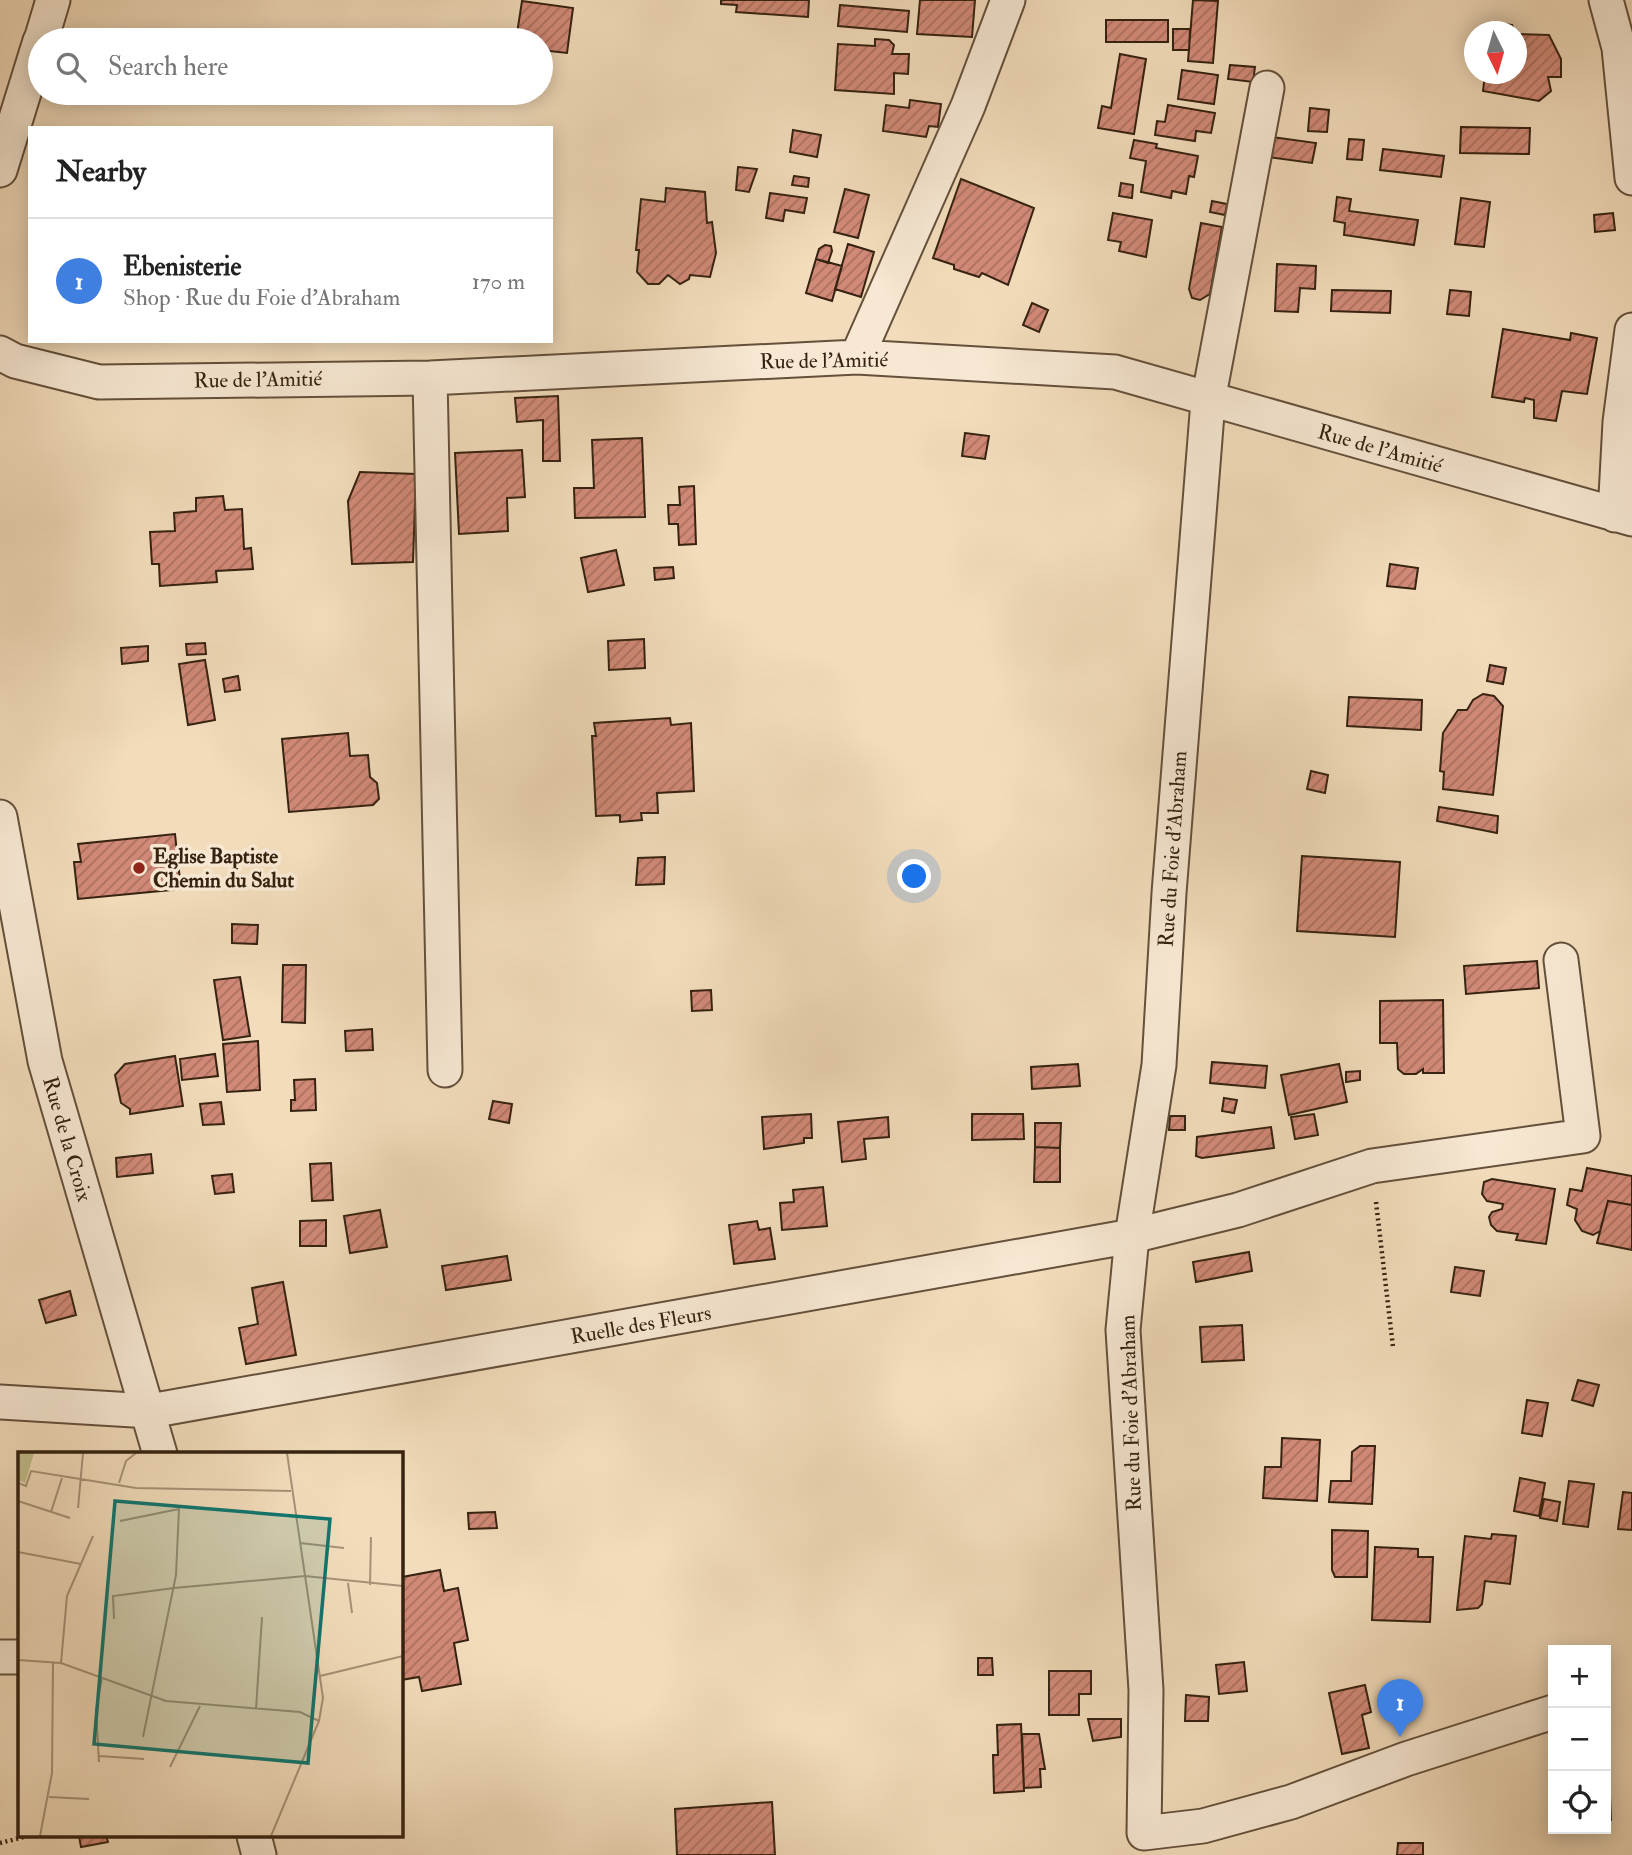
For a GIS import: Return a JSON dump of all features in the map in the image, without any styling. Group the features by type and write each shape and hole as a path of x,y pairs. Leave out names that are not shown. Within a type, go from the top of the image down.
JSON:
{"street":[{"path":"44,28 53,0"},
{"path":"857,357 968,106 1008,0"},
{"path":"1606,0 1619,48 1632,178"},
{"path":"0,170 28,80"},
{"name":"Rue du Foie d'Abraham","path":"1267,88 1208,401 1169,893 1159,1065 1132,1236 1123,1330 1146,1690 1144,1833 1203,1826 1291,1802 1406,1759 1548,1714"},
{"path":"1624,517 1620,422 1632,330"},
{"name":"Rue de l'Amitié","path":"0,353 15,361 99,382 430,378 857,357 1115,372 1208,401 1624,517"},
{"path":"430,378 445,1070"},
{"name":"Rue de la Croix","path":"0,817 45,1061 150,1411 160,1452"},
{"name":"Ruelle des Fleurs","path":"0,1402 150,1411 1132,1236 1238,1210 1372,1166 1584,1136 1561,960"},
{"path":"0,1657 18,1657"},
{"path":"255,1838 259,1855"}],"path":[{"path":"1372,1166 1393,1347"},
{"path":"0,1843 20,1838"}],"building":[{"path":"721,0 809,0 808,17 736,12 737,5 721,4"},
{"path":"920,0 975,0 972,37 917,34"},
{"path":"1193,0 1218,1 1213,63 1188,61"},
{"path":"522,1 573,8 567,53 553,51 553,28 518,28"},
{"path":"840,5 909,11 907,32 838,26"},
{"path":"1106,20 1168,20 1168,42 1106,42"},
{"path":"1173,29 1190,29 1189,50 1173,50"},
{"path":"1527,34 1549,35 1561,59 1561,77 1548,77 1551,91 1539,101 1483,91 1484,84 1527,84"},
{"path":"875,39 889,40 894,45 892,54 909,54 908,74 894,73 894,94 835,90 838,44 875,46"},
{"path":"1120,54 1146,59 1134,134 1098,128 1102,106 1111,108"},
{"path":"1230,65 1255,67 1253,82 1228,79"},
{"path":"1182,70 1218,75 1214,104 1178,99"},
{"path":"910,100 941,104 938,127 929,126 926,137 883,131 886,105 909,108"},
{"path":"1168,105 1215,113 1211,133 1196,131 1195,141 1155,135 1157,121 1165,122"},
{"path":"1310,108 1329,110 1327,132 1308,131"},
{"path":"1461,127 1530,128 1529,154 1460,153"},
{"path":"793,130 821,135 817,157 790,152"},
{"path":"1272,137 1316,143 1312,163 1269,157"},
{"path":"1349,139 1364,140 1362,160 1347,159"},
{"path":"1134,140 1157,144 1156,148 1198,156 1194,177 1189,176 1186,194 1172,191 1171,198 1141,192 1146,161 1130,158"},
{"path":"1383,149 1444,156 1441,177 1380,170"},
{"path":"738,167 757,169 749,192 736,190"},
{"path":"794,176 809,178 808,187 792,185"},
{"path":"961,179 1034,208 1008,285 982,273 979,277 954,269 954,265 933,258"},
{"path":"1121,183 1133,185 1132,198 1119,196"},
{"path":"666,188 705,192 707,223 712,222 716,253 710,277 690,275 689,279 680,284 668,275 659,284 648,284 637,272 639,250 636,250 641,199 665,202"},
{"path":"845,189 869,195 858,238 834,232"},
{"path":"770,193 807,198 804,213 785,210 783,221 766,218"},
{"path":"1337,197 1351,199 1349,211 1418,220 1414,245 1344,235 1345,223 1334,221"},
{"path":"1461,198 1490,202 1484,247 1455,244"},
{"path":"1212,201 1227,204 1225,215 1210,212"},
{"path":"1113,213 1152,220 1146,257 1119,251 1121,242 1108,240"},
{"path":"1613,213 1615,230 1595,232 1594,215"},
{"path":"1201,223 1222,227 1210,294 1200,300 1192,298 1189,289"},
{"path":"848,244 874,252 861,297 835,289"},
{"path":"825,245 831,246 832,251 828,263 816,259 819,249"},
{"path":"816,259 842,266 832,301 806,293"},
{"path":"1277,264 1316,266 1315,289 1300,288 1298,312 1275,311"},
{"path":"1332,290 1391,291 1390,313 1331,311"},
{"path":"1450,290 1471,292 1469,316 1447,314"},
{"path":"1032,303 1048,310 1039,332 1023,325"},
{"path":"1503,329 1570,340 1571,333 1597,338 1587,394 1562,391 1556,421 1534,418 1534,400 1525,398 1524,402 1492,397"},
{"path":"558,396 560,461 543,461 543,420 517,422 515,398"},
{"path":"965,433 989,436 985,459 962,456"},
{"path":"642,438 645,517 575,518 574,488 594,488 592,440"},
{"path":"522,450 525,497 507,498 508,531 459,534 455,453"},
{"path":"360,472 416,474 413,562 352,564 348,501"},
{"path":"694,486 696,544 679,545 678,524 669,524 668,505 680,505 679,487"},
{"path":"223,496 225,510 242,509 244,549 251,548 253,569 216,571 217,582 160,586 159,564 152,564 150,532 175,531 174,513 196,511 196,498"},
{"path":"616,550 624,585 588,592 581,558"},
{"path":"1390,564 1418,568 1415,589 1387,586"},
{"path":"673,567 674,578 655,580 654,568"},
{"path":"644,639 645,668 609,670 608,641"},
{"path":"205,643 206,654 187,655 186,644"},
{"path":"148,646 148,661 122,664 121,648"},
{"path":"205,660 215,720 188,725 179,664"},
{"path":"1490,665 1506,668 1503,684 1487,681"},
{"path":"238,676 240,690 225,692 223,679"},
{"path":"1483,694 1494,696 1503,706 1493,795 1443,789 1444,772 1440,771 1443,733 1458,710 1467,710 1473,700"},
{"path":"1349,697 1422,700 1421,730 1347,726"},
{"path":"670,718 671,725 691,723 694,791 657,793 658,813 641,813 642,820 620,822 620,815 596,816 592,736 596,736 594,723"},
{"path":"348,733 350,756 368,755 370,777 377,783 379,799 373,805 289,812 282,739"},
{"path":"1311,771 1328,775 1325,793 1307,789"},
{"path":"1439,807 1498,816 1497,833 1437,821"},
{"path":"175,834 181,889 78,899 74,862 81,862 78,844"},
{"path":"1302,856 1400,862 1395,937 1297,931"},
{"path":"665,857 664,884 636,885 638,858"},
{"path":"232,924 258,925 257,944 232,943"},
{"path":"1537,961 1539,988 1466,994 1464,966"},
{"path":"283,965 306,965 305,1023 282,1022"},
{"path":"240,977 250,1036 223,1040 214,980"},
{"path":"711,990 712,1010 692,1011 691,991"},
{"path":"1443,1000 1444,1073 1423,1073 1423,1069 1416,1074 1404,1074 1398,1069 1397,1043 1380,1043 1380,1001"},
{"path":"372,1029 373,1050 346,1051 345,1031"},
{"path":"258,1041 260,1090 227,1092 223,1044"},
{"path":"215,1054 218,1076 182,1080 180,1059"},
{"path":"175,1056 183,1106 130,1114 130,1109 121,1103 115,1075 125,1064"},
{"path":"1212,1062 1267,1066 1265,1088 1210,1083"},
{"path":"1078,1064 1080,1086 1032,1089 1031,1067"},
{"path":"1339,1064 1347,1102 1289,1115 1281,1075"},
{"path":"1360,1071 1360,1080 1346,1082 1346,1072"},
{"path":"315,1079 316,1110 291,1111 291,1100 295,1100 294,1080"},
{"path":"1224,1098 1237,1100 1234,1113 1222,1111"},
{"path":"493,1101 512,1104 509,1123 489,1119"},
{"path":"221,1102 224,1124 203,1125 200,1104"},
{"path":"811,1114 812,1138 804,1138 804,1143 764,1149 762,1117"},
{"path":"972,1114 1023,1114 1024,1139 972,1140"},
{"path":"1314,1114 1318,1135 1295,1139 1291,1117"},
{"path":"1170,1116 1185,1116 1185,1130 1169,1130"},
{"path":"888,1117 889,1137 864,1139 866,1159 842,1162 838,1122"},
{"path":"1035,1123 1061,1123 1060,1148 1035,1147"},
{"path":"1271,1127 1274,1148 1202,1158 1196,1156 1197,1137"},
{"path":"1035,1147 1060,1148 1060,1182 1034,1182"},
{"path":"151,1154 153,1173 117,1177 116,1158"},
{"path":"331,1163 333,1200 312,1201 310,1164"},
{"path":"1587,1168 1632,1176 1632,1205 1608,1201 1600,1231 1593,1235 1582,1231 1575,1220 1577,1209 1567,1205 1570,1189 1582,1191"},
{"path":"232,1174 234,1192 215,1194 212,1176"},
{"path":"1492,1179 1555,1189 1546,1244 1516,1240 1518,1234 1497,1231 1491,1225 1489,1217 1492,1212 1502,1209 1503,1204 1487,1201 1482,1194 1484,1182"},
{"path":"823,1187 827,1226 782,1230 780,1203 794,1202 793,1190"},
{"path":"1608,1201 1632,1205 1632,1250 1597,1243"},
{"path":"380,1210 387,1247 350,1253 344,1216"},
{"path":"326,1220 326,1246 300,1246 300,1221"},
{"path":"757,1221 759,1230 770,1228 775,1259 734,1264 729,1225"},
{"path":"1249,1252 1252,1271 1196,1282 1193,1262"},
{"path":"507,1256 511,1280 446,1290 442,1266"},
{"path":"1455,1267 1484,1271 1480,1296 1451,1292"},
{"path":"283,1282 296,1355 246,1364 239,1328 258,1324 252,1288"},
{"path":"70,1291 76,1315 46,1323 39,1300"},
{"path":"1242,1325 1244,1360 1202,1362 1200,1327"},
{"path":"1578,1380 1599,1385 1593,1406 1572,1400"},
{"path":"1527,1400 1548,1403 1542,1436 1522,1433"},
{"path":"1282,1438 1320,1440 1317,1501 1263,1498 1265,1467 1281,1467"},
{"path":"1360,1446 1375,1446 1372,1504 1329,1502 1331,1481 1351,1481 1352,1452"},
{"path":"1520,1478 1545,1483 1539,1516 1514,1511"},
{"path":"1569,1481 1594,1484 1588,1527 1563,1524"},
{"path":"1623,1492 1632,1493 1632,1530 1618,1529"},
{"path":"1544,1499 1560,1502 1557,1521 1540,1518"},
{"path":"495,1512 497,1528 469,1529 468,1513"},
{"path":"1332,1530 1368,1531 1367,1577 1335,1577 1332,1570"},
{"path":"1492,1534 1516,1536 1510,1584 1485,1581 1482,1604 1478,1608 1457,1610 1465,1536 1491,1539"},
{"path":"1375,1547 1418,1549 1418,1557 1433,1557 1430,1622 1372,1620"},
{"path":"440,1570 444,1591 458,1588 468,1640 454,1643 461,1684 422,1691 419,1677 402,1680 402,1577"},
{"path":"978,1658 992,1658 993,1675 978,1675"},
{"path":"1244,1662 1247,1691 1219,1694 1216,1665"},
{"path":"1049,1671 1091,1671 1091,1694 1079,1694 1079,1715 1049,1715"},
{"path":"1365,1685 1371,1712 1362,1715 1369,1748 1342,1754 1329,1693"},
{"path":"1186,1695 1209,1697 1208,1721 1185,1721"},
{"path":"1088,1719 1121,1719 1121,1737 1093,1741"},
{"path":"1021,1724 1024,1791 994,1793 993,1755 998,1755 997,1725"},
{"path":"1022,1734 1039,1734 1045,1769 1040,1769 1041,1787 1024,1788"},
{"path":"772,1802 775,1855 677,1855 675,1809"},
{"path":"79,1838 107,1838 108,1842 81,1847"},
{"path":"1398,1843 1423,1843 1423,1855 1397,1855"}],"place":[{"name":"Eglise Baptiste Chemin du Salut","path":"139,868"},
{"name":"Ebenisterie","path":"1400,1737"}]}
